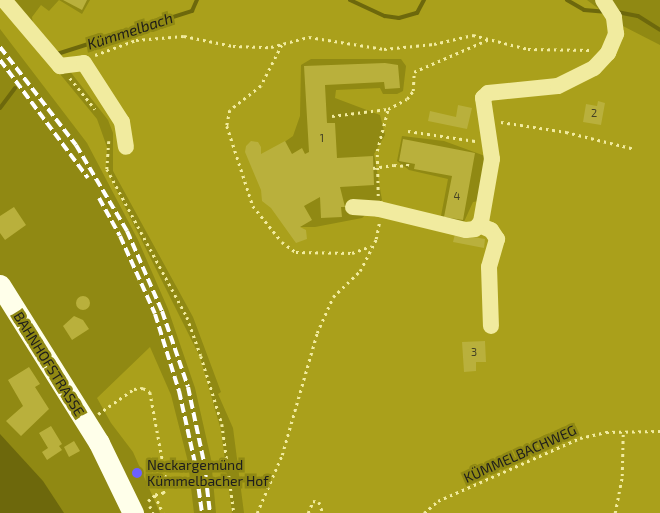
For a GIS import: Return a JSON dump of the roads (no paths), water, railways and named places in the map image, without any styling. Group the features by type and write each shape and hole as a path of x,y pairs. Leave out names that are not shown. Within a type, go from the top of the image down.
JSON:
{"main road":[{"name":"BAHNHOFSTRASSE","path":"0,285 99,443 133,513"}],"street":[{"path":"4,0 60,66 84,63 122,122 126,147"},
{"path":"353,207 379,215 473,230 479,225 492,159 487,120 483,107 486,95 533,91 568,82 594,68 611,49 616,34 608,8"},
{"path":"479,225 491,230 497,239 489,270 491,326"}],"waterway":[{"name":"Kümmelbach","path":"57,54 192,11 197,0"},
{"name":"Kümmelbach","path":"350,0 385,16 399,18 417,13 424,0"},
{"name":"Kümmelbach","path":"567,0 584,10 605,12"},
{"name":"Kümmelbach","path":"617,12 638,16 660,30"},
{"name":"Kümmelbach","path":"0,108 15,88"}],"railway":[{"path":"0,47 76,145 127,231 162,311 188,387 204,462 210,513"},
{"path":"0,60 88,178"},
{"path":"99,198 120,236 155,314 179,391 195,463 202,513"}],"place":[{"name":"Neckargemünd Kümmelbacher Hof","path":"137,473"}]}
